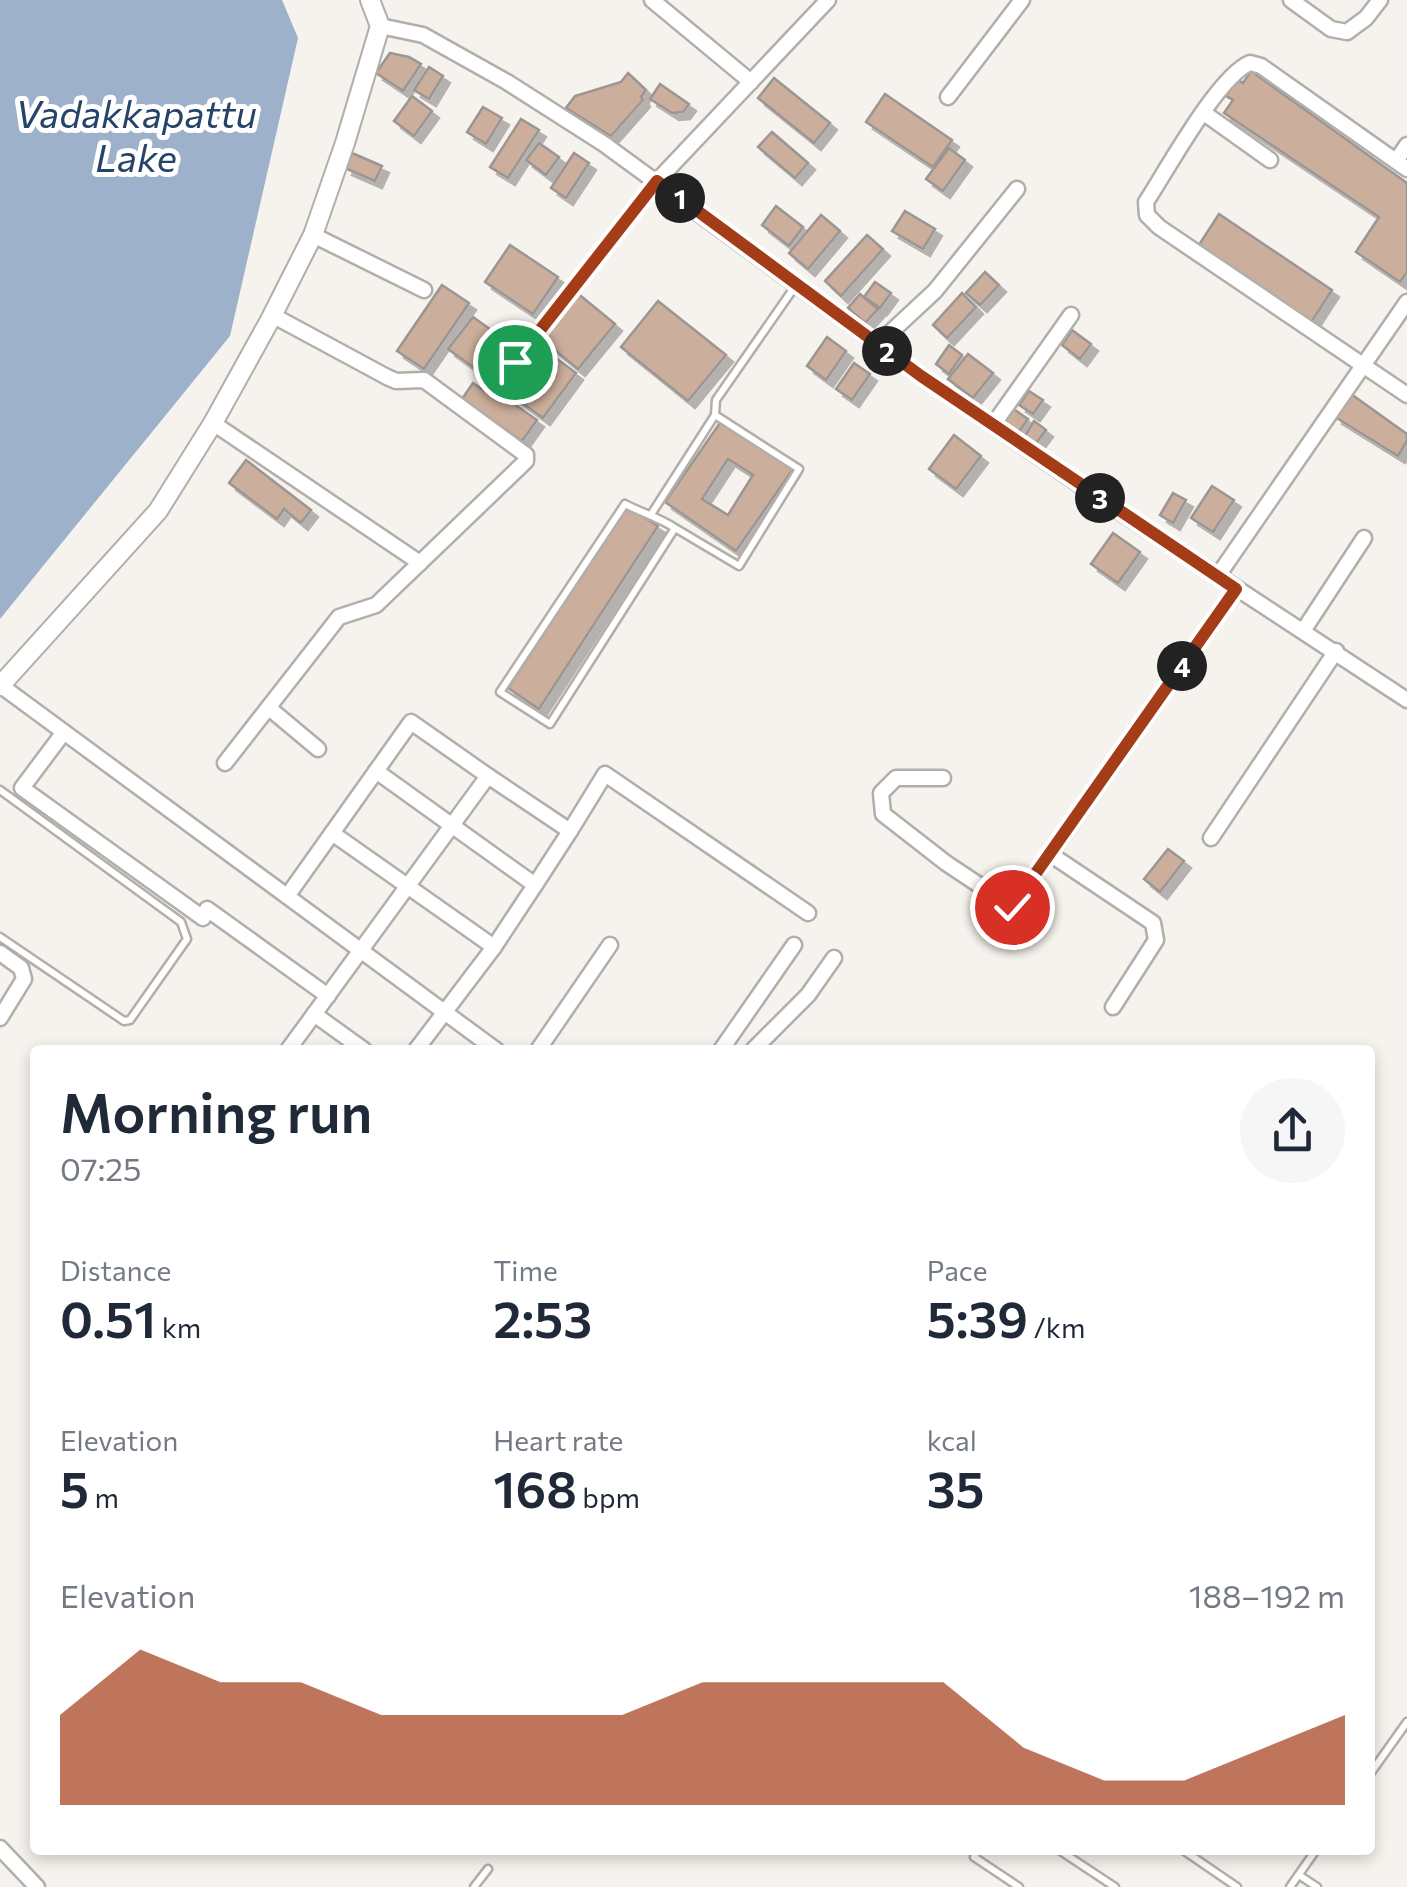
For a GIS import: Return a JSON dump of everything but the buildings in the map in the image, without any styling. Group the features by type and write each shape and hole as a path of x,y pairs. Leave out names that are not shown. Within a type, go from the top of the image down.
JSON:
{"street":[{"path":"370,0 380,26 345,143 313,235 272,315 213,423 158,511 0,686 489,1045"},
{"path":"652,0 751,82"},
{"path":"515,362 657,181 828,0"},
{"path":"948,97 1022,0"},
{"path":"1291,0 1331,28 1347,32 1366,18 1380,0"},
{"path":"380,26 422,35 507,82 657,181 992,425 1407,700"},
{"path":"1407,144 1401,165 1250,62 1240,67 1204,112 1146,202 1147,215 1159,227 1407,395"},
{"path":"1204,112 1270,160"},
{"path":"878,344 935,291 1017,189"},
{"path":"313,235 424,290"},
{"path":"1217,577 1407,302"},
{"path":"225,763 339,617 376,605 526,461 526,455 424,380 387,377 272,315"},
{"path":"992,425 1071,315"},
{"path":"213,423 420,563"},
{"path":"1302,631 1364,538"},
{"path":"943,778 896,778 880,793 884,814 946,863 1012,907 1236,589"},
{"path":"1211,838 1336,651"},
{"path":"269,708 318,748"},
{"path":"288,895 410,722 570,831"},
{"path":"64,732 22,788 203,918 207,909 328,996"},
{"path":"376,771 535,884"},
{"path":"420,1045 494,947 606,774 808,913"},
{"path":"292,1045 488,776"},
{"path":"332,833 494,947"},
{"path":"1050,854 1153,923 1156,940 1113,1006"},
{"path":"541,1045 610,945"},
{"path":"724,1045 794,945"},
{"path":"0,953 21,968 24,978 0,1018"},
{"path":"759,1045 808,994 834,958"},
{"path":"314,1014 357,1045"},
{"path":"0,1848 37,1887"}],"lane":[{"path":"652,513 715,415 716,400 796,284"},
{"path":"675,528 550,724 500,692 625,504 639,512 652,513 739,566 799,468 715,415"},
{"path":"0,790 181,922 187,939 130,1020 124,1021 117,1020 0,937"},
{"path":"1375,1767 1407,1722"},
{"path":"975,1855 1019,1887"},
{"path":"1067,1855 1115,1887"},
{"path":"1190,1855 1237,1887"},
{"path":"1290,1887 1313,1855"},
{"path":"474,1887 488,1869"},
{"path":"1299,1875 1317,1887"}],"water":[{"name":"Vadakkapattu Lake","path":"0,0 282,0 298,38 230,336 0,619"}],"route":[{"path":"515,362 657,181 921,376 1236,589 1012,907"}]}
